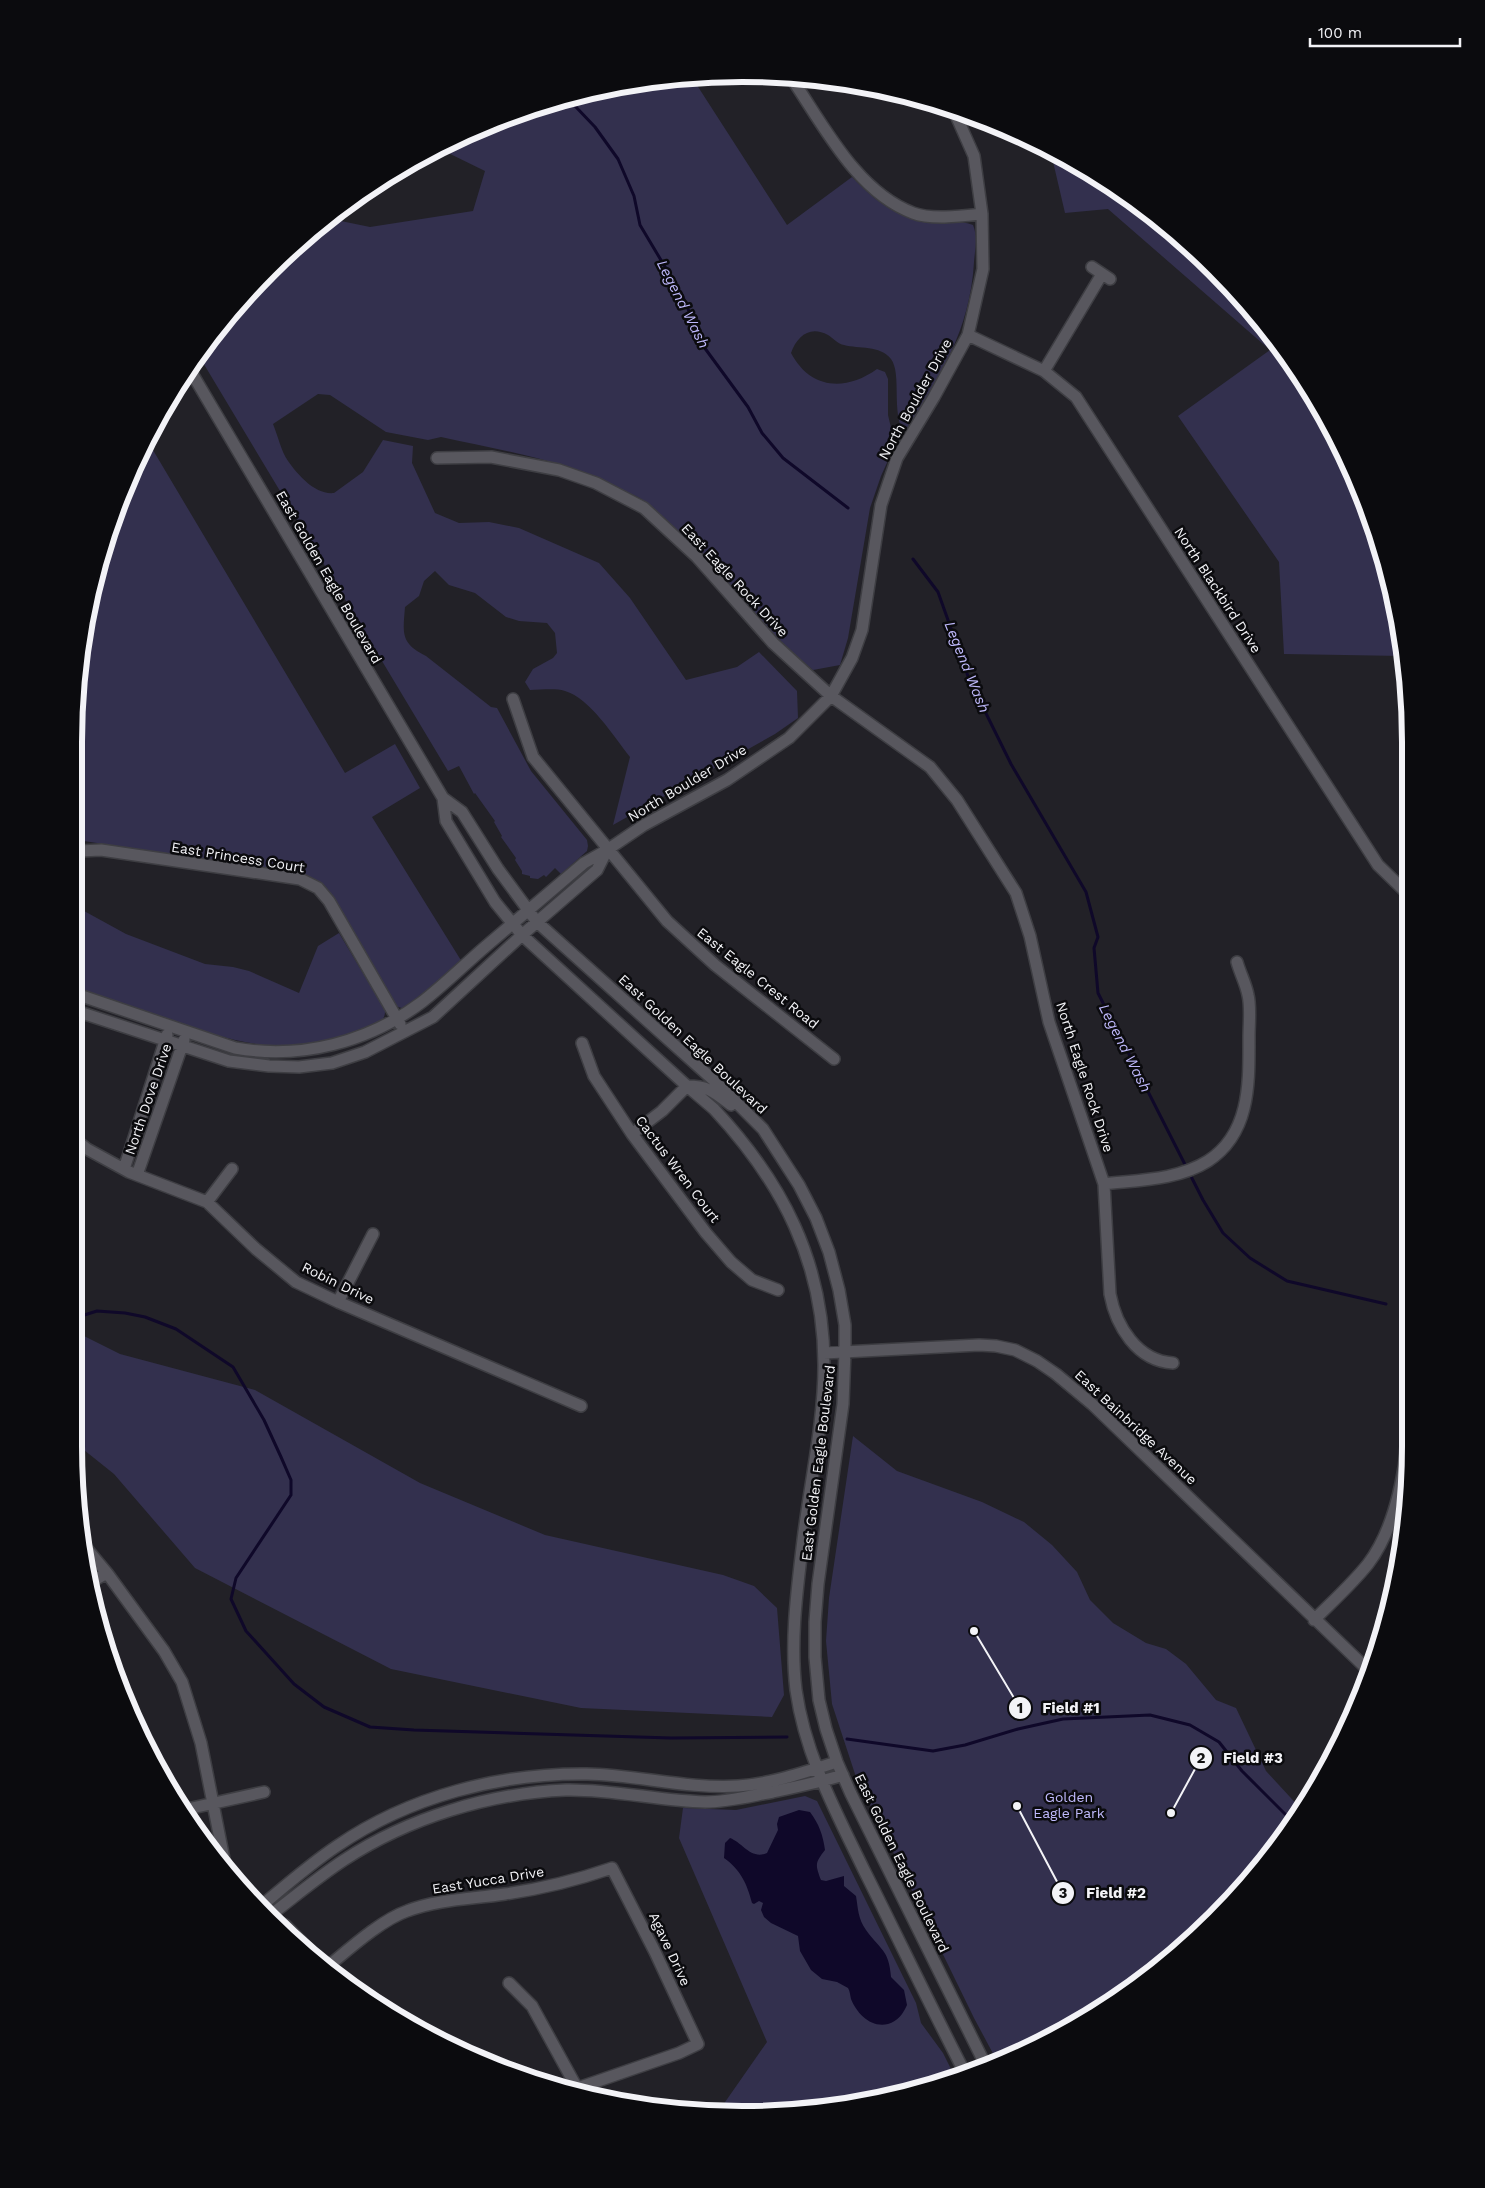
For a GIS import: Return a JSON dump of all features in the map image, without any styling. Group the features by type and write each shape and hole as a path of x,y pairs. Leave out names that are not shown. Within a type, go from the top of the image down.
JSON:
{"street":[{"path":"796,85 867,184 915,214 958,216 982,214"},
{"name":"North Boulder Drive","path":"82,996 235,1048 257,1052 294,1051 339,1044 356,1038 375,1031 422,1002 584,863 644,825 726,780 789,738 830,696 852,658 862,630 881,505 897,458 968,335 984,269 982,214 974,156 958,119"},
{"path":"1044,371 1101,273"},
{"name":"North Blackbird Drive","path":"968,335 1044,371 1076,397 1378,865 1402,888"},
{"name":"East Golden Eagle Boulevard","path":"194,376 443,798 462,812 498,869 537,922 720,1085 763,1129 799,1185 816,1218 829,1252 839,1290 845,1325 846,1351 843,1404 818,1584 815,1622 815,1657 819,1700 837,1762 983,2060"},
{"name":"East Eagle Rock Drive","path":"437,458 490,457 559,470 596,484 644,508 697,557 773,643 830,696 930,766"},
{"name":"East Eagle Crest Road","path":"513,699 533,757 607,850 667,921 701,953 834,1058"},
{"name":"North Eagle Rock Drive","path":"930,766 957,800 1016,893 1030,936 1049,1022 1104,1184 1110,1294 1113,1310 1122,1329 1134,1345 1152,1359 1162,1363 1173,1363"},
{"name":"East Golden Eagle Boulevard","path":"443,798 446,821 495,902 522,935 533,948 714,1109 738,1135 780,1194 797,1229 815,1282 822,1324 824,1353 819,1424 796,1589 793,1625 796,1692 810,1752 822,1781 847,1836 962,2067"},
{"name":"East Princess Court","path":"82,851 100,850 300,879 318,888 329,900 405,1032"},
{"name":"North Boulder Drive","path":"82,1013 229,1061 299,1068 332,1063 357,1055 433,1016 522,935 598,870 607,850"},
{"path":"1104,1184 1174,1174 1188,1170 1208,1161 1224,1148 1238,1125 1247,1102 1249,996 1237,962"},
{"name":"North Dove Drive","path":"124,1169 170,1026"},
{"name":"North Dove Drive","path":"137,1175 186,1031"},
{"name":"Cactus Wren Court","path":"582,1042 587,1061 594,1076 632,1134 706,1233 731,1262 752,1280 778,1290"},
{"path":"632,1134 662,1111 687,1086 710,1088 763,1129"},
{"name":"Robin Drive","path":"82,1145 137,1175 207,1202 256,1249 296,1282 338,1302 581,1406"},
{"path":"207,1202 232,1169"},
{"path":"338,1302 373,1234"},
{"name":"East Bainbridge Avenue","path":"824,1353 979,1345 1016,1350 1037,1361 1092,1404 1364,1666"},
{"path":"1314,1620 1368,1563 1382,1538 1399,1515"},
{"path":"92,1555 164,1651 182,1682 201,1743 223,1852"},
{"path":"96,1579 107,1573"},
{"path":"266,1902 316,1861 367,1827 420,1803 473,1787 510,1779 589,1774 700,1786 740,1786 778,1779 837,1762"},
{"path":"276,1912 344,1859 386,1836 458,1809 501,1798 567,1790 632,1793 704,1802 725,1801 843,1775"},
{"path":"191,1808 264,1792"},
{"name":"East Yucca Drive","path":"333,1963 387,1921 405,1911 438,1902 529,1890 582,1878 612,1868"},
{"name":"Agave Drive","path":"585,2086 679,2053 698,2044 652,1944 612,1868"},
{"path":"509,1983 532,2006 569,2082"}],"green space":[{"path":"696,84 787,225 852,177 878,201 910,218 921,221 959,222 973,225 976,243 971,287 960,331 941,372 904,433 898,415 894,366 891,359 881,351 842,344 828,335 815,331 801,337 791,353 808,374 818,380 829,383 841,384 853,381 877,369 885,372 888,379 888,415 895,445 881,476 870,508 848,638 840,665 813,670 770,630 670,523 643,500 604,480 559,464 512,452 441,437 428,440 386,432 330,395 318,394 273,424 283,453 288,461 308,483 327,493 334,493 363,472 383,440 413,446 412,463 435,513 459,523 489,522 519,528 599,563 630,598 686,680 737,667 759,652 797,691 798,718 775,734 613,825 630,757 601,719 583,701 561,690 530,690 525,682 533,669 553,658 557,653 555,633 547,623 519,621 506,617 475,593 449,585 435,571 424,581 419,596 405,607 404,631 407,642 411,647 426,656 491,707 497,708 531,771 587,840 587,851 561,874 555,868 546,877 544,875 538,879 522,874 515,860 516,858 501,837 495,821 474,794 459,766 448,771 203,363 246,307 307,246 339,221 370,227 473,211 485,171 448,153 490,133 572,105 614,95 656,88"},
{"path":"1053,161 1109,194 1178,246 1239,307 1266,341 1314,413 1352,490 1380,572 1397,656 1284,654 1279,562 1178,416 1270,350 1108,209 1065,213"},
{"path":"152,449 345,773 395,744 420,788 372,817 462,962 405,1009 395,1006 327,891 297,874 82,840 82,742 84,699 88,656 95,614 118,530 133,490"},
{"path":"82,910 126,934 205,964 249,971 299,993 318,946 339,933 385,1010 385,1015 383,1020 375,1026 355,1034 305,1045 273,1046 243,1042 213,1034 82,991"},
{"path":"82,1335 120,1354 255,1390 420,1483 545,1535 723,1575 754,1586 777,1608 784,1695 772,1717 581,1708 391,1669 195,1568 114,1474 82,1448"},
{"name":"Golden Eagle Park","path":"853,1436 897,1471 982,1502 1024,1522 1052,1545 1077,1572 1090,1600 1113,1623 1146,1643 1166,1649 1186,1664 1216,1700 1236,1708 1266,1771 1296,1804 1239,1881 1178,1942 1109,1994 1072,2017 994,2055 855,1774 832,1704 826,1641 829,1598"},
{"path":"805,1796 817,1801 916,2003 921,2023 943,2053 952,2071 871,2093 829,2100 786,2104 723,2105 767,2042 679,1838 683,1808 736,1810"}],"shaded area":[{"path":"799,1810 810,1812 822,1835 825,1850 817,1864 821,1880 826,1881 844,1876 844,1886 856,1896 863,1926 886,1955 891,1977 904,1990 907,2005 900,2017 892,2023 882,2025 865,2019 854,2005 848,1988 837,1982 822,1979 811,1970 800,1951 798,1936 771,1923 764,1917 761,1910 763,1903 759,1901 754,1904 752,1903 742,1878 735,1867 724,1858 725,1843 730,1838 752,1853 761,1855 767,1853 778,1830 779,1817"}],"waterway":[{"name":"Legend Wash","path":"575,104 595,127 618,159 634,196 640,225 683,297 704,347 748,407 762,433 783,458 848,508"},
{"name":"Legend Wash","path":"913,559 938,592 969,679 1011,764 1086,892 1098,937 1094,948 1098,993 1203,1200 1223,1233 1250,1258 1287,1281 1386,1304"},
{"path":"82,1316 97,1311 145,1317 176,1329 233,1367 264,1420 281,1457 291,1480 291,1495 236,1578 231,1599 246,1631 294,1684 324,1707 370,1727 414,1730 671,1738 787,1737"},
{"path":"847,1739 933,1751 965,1745 1018,1729 1063,1719 1150,1715 1190,1725 1219,1742 1242,1771 1288,1817"}],"place":[{"name":"Field #1","path":"974,1631"},
{"name":"Field #2","path":"1017,1806"},
{"name":"Field #3","path":"1171,1813"}]}
